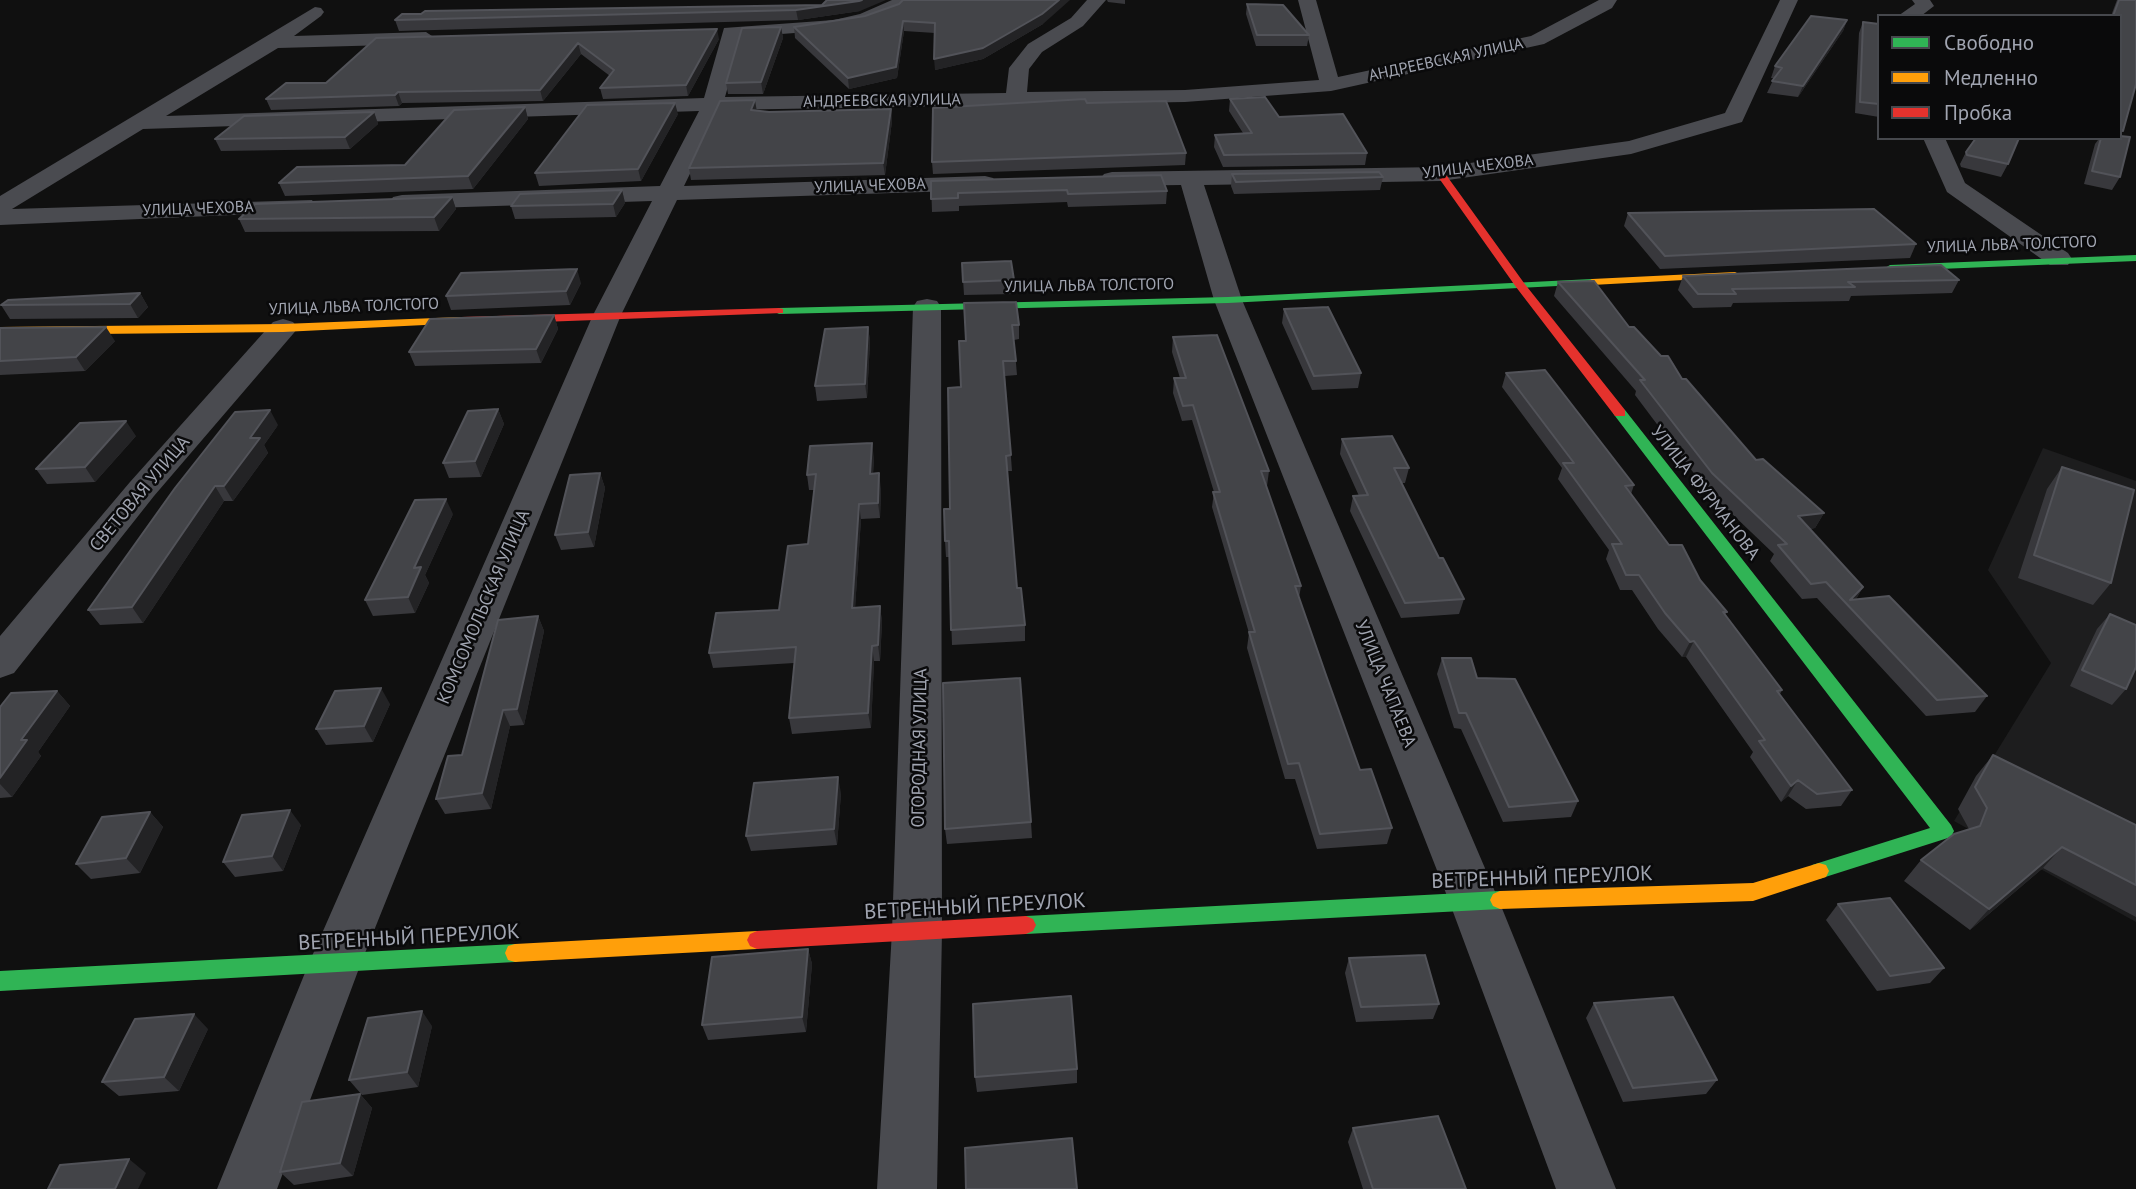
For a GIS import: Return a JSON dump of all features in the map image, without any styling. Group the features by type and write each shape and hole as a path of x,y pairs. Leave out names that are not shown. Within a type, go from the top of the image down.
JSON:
{"street":[{"name":"КОМСОМОЛЬСКАЯ УЛИЦА","path":"247,1189 335,963 607,315 713,104 720,32 798,29 864,19 893,8 903,0"},
{"path":"1016,100 1019,68 1035,48 1077,22 1097,0"},
{"path":"1307,0 1322,63 1331,85"},
{"name":"АНДРЕЕВСКАЯ УЛИЦА","path":"141,124 713,104 1185,96 1331,85 1537,40 1606,4 1608,0"},
{"name":"УЛИЦА ЧЕХОВА","path":"1093,180 1441,174 1632,146 1734,117 1789,0"},
{"path":"1911,14 1925,6 1921,0"},
{"path":"0,206 141,124 274,42 315,12"},
{"path":"274,42 441,38"},
{"path":"1935,140 1955,187 2059,259"},
{"name":"УЛИЦА ФУРМАНОВА","path":"1441,174 1520,285 1944,831"},
{"name":"УЛИЦА ЧАПАЕВА","path":"1189,177 1228,300 1474,901 1586,1189"},
{"name":"УЛИЦА ЧЕХОВА","path":"377,202 1011,182"},
{"name":"УЛИЦА ЧЕХОВА","path":"0,217 321,205"},
{"name":"УЛИЦА ЛЬВА ТОЛСТОГО","path":"1872,268 2136,258"},
{"name":"УЛИЦА ЛЬВА ТОЛСТОГО","path":"0,331 283,328 607,315 1228,300 1750,274"},
{"name":"ОГОРОДНАЯ УЛИЦА","path":"907,1189 917,931 927,307"},
{"name":"СВЕТОВАЯ УЛИЦА","path":"0,663 142,489 283,328"},
{"name":"ВЕТРЕННЫЙ ПЕРЕУЛОК","path":"0,981 1474,901 1753,892 1944,831"}],"shaded area":[{"path":"2043,448 2136,481 2136,922 1954,821 2051,663 1988,570"}],"building":[{"path":"827,0 862,0 796,10 395,20 402,14 421,14 425,11 822,5"},
{"path":"903,0 1059,0 1042,14 983,48 934,59 935,23 903,21 896,67 848,78 794,27 865,16 899,4"},
{"path":"2119,0 2136,0 2136,84 2123,131 2122,14 2114,14"},
{"path":"1247,4 1283,5 1309,35 1257,35"},
{"path":"1811,16 1847,20 1803,86 1772,81 1782,68 1775,66"},
{"path":"1863,22 1877,24 1877,104 1860,102"},
{"path":"781,27 761,82 726,83 742,28"},
{"path":"717,29 686,85 600,88 614,70 578,43 540,90 398,92 395,95 266,99 286,83 326,83 376,38"},
{"path":"1265,97 1279,117 1343,114 1367,153 1224,155 1215,135 1252,133 1230,99"},
{"path":"1085,99 1087,103 1166,101 1186,153 932,162 933,108"},
{"path":"755,100 751,110 769,112 891,109 883,163 689,168 720,101"},
{"path":"675,103 638,169 535,173 587,105"},
{"path":"525,107 468,176 279,183 297,167 405,165 454,110"},
{"path":"374,112 345,137 215,139 244,116"},
{"path":"2122,136 2130,137 2120,177 2092,171 2100,140 2122,140"},
{"path":"1975,140 2018,140 2008,164 1967,155 1966,152"},
{"path":"1379,172 1383,177 1236,182 1232,174"},
{"path":"1161,175 1167,191 958,193 958,198 931,199 931,181"},
{"path":"622,190 613,204 511,206 520,194"},
{"path":"452,197 434,217 239,219 255,204"},
{"path":"1874,209 1916,244 1665,256 1628,213"},
{"path":"1011,261 1014,280 963,282 962,263"},
{"path":"1941,265 1959,280 1848,282 1855,287 1732,289 1736,294 1698,294 1683,276"},
{"path":"577,269 566,291 446,296 461,273"},
{"path":"1594,281 1629,327 1634,327 1661,356 1668,356 1682,379 1686,379 1756,460 1763,459 1824,513 1798,516 1863,587 1850,600 1889,596 1987,696 1937,700 1826,582 1811,584 1778,545 1787,544 1712,473 1640,380 1645,380 1558,282"},
{"path":"140,293 130,304 1,305 8,300"},
{"path":"1016,302 1019,325 1012,325 1016,361 1003,361 1011,455 1006,456 1017,588 1021,588 1025,625 951,630 949,541 945,541 944,509 950,509 948,388 961,387 959,341 966,341 964,303"},
{"path":"1328,307 1361,373 1314,376 1284,309"},
{"path":"554,315 536,349 409,352 430,319"},
{"path":"106,327 76,357 0,361 0,328"},
{"path":"868,327 865,384 815,386 825,329"},
{"path":"1217,335 1269,471 1261,471 1301,586 1295,586 1326,675 1360,770 1371,769 1392,828 1320,834 1299,763 1288,764 1249,632 1255,632 1213,492 1220,492 1193,405 1183,406 1174,378 1186,378 1173,337"},
{"path":"1545,370 1634,485 1625,486 1669,545 1682,545 1700,580 1727,612 1723,612 1782,690 1777,691 1852,790 1817,794 1798,780 1791,786 1759,741 1765,740 1694,641 1690,642 1665,613 1639,575 1626,575 1612,544 1622,544 1563,463 1574,463 1506,373"},
{"path":"498,409 475,461 443,463 468,411"},
{"path":"270,410 250,438 260,438 224,486 215,486 132,607 88,610 175,488 235,412"},
{"path":"126,421 85,467 36,469 80,423"},
{"path":"1392,436 1409,468 1394,468 1439,558 1443,558 1464,599 1405,603 1353,496 1368,495 1342,439"},
{"path":"872,443 870,474 879,473 878,503 859,504 852,608 880,606 878,645 872,646 868,713 789,718 796,647 709,653 716,613 779,610 788,546 808,544 816,474 807,475 810,446"},
{"path":"2062,467 2134,490 2111,583 2034,555"},
{"path":"600,473 588,532 555,535 570,475"},
{"path":"446,499 414,568 421,567 408,597 365,600 415,500"},
{"path":"2110,614 2136,625 2136,667 2126,689 2082,670"},
{"path":"538,616 517,709 503,710 482,793 436,799 448,756 462,755 498,620"},
{"path":"1442,658 1471,658 1477,678 1515,679 1578,801 1509,807 1466,713 1459,713"},
{"path":"1020,678 1031,822 945,829 943,683"},
{"path":"381,688 364,726 316,729 335,691"},
{"path":"57,691 21,740 27,740 0,778 0,707 11,693"},
{"path":"1993,755 2136,825 2136,885 2062,847 1989,909 1921,860 1954,834 1980,826 1987,808 1975,787"},
{"path":"838,777 834,829 746,836 754,783"},
{"path":"290,810 272,856 223,862 242,815"},
{"path":"150,812 126,858 76,864 102,817"},
{"path":"1890,898 1944,968 1890,976 1838,904"},
{"path":"808,949 802,1017 702,1025 712,957"},
{"path":"1425,955 1439,1004 1361,1007 1349,958"},
{"path":"1071,996 1077,1069 975,1077 973,1004"},
{"path":"1673,997 1717,1080 1633,1088 1594,1003"},
{"path":"422,1011 407,1072 349,1080 368,1018"},
{"path":"194,1014 164,1077 102,1082 135,1019"},
{"path":"360,1094 340,1163 280,1172 302,1102"},
{"path":"1438,1116 1466,1189 1373,1189 1353,1128"},
{"path":"1072,1138 1077,1189 966,1189 965,1148"},
{"path":"129,1159 115,1189 48,1189 60,1165"}],"traffic: fast":[{"path":"1890,268 2136,258"},
{"path":"779,311 1228,300 1592,282"},
{"path":"1620,413 1944,831 1819,871"},
{"path":"1026,925 1500,900"},
{"path":"0,981 515,953"}],"traffic: slow":[{"path":"1592,282 1735,275"},
{"path":"0,331 283,328 461,321"},
{"path":"1500,900 1753,892 1819,871"},
{"path":"515,953 757,940"}],"traffic: jam":[{"path":"1441,174 1520,285 1620,413"},
{"path":"461,321 779,311"},
{"path":"757,940 1026,925"}]}
